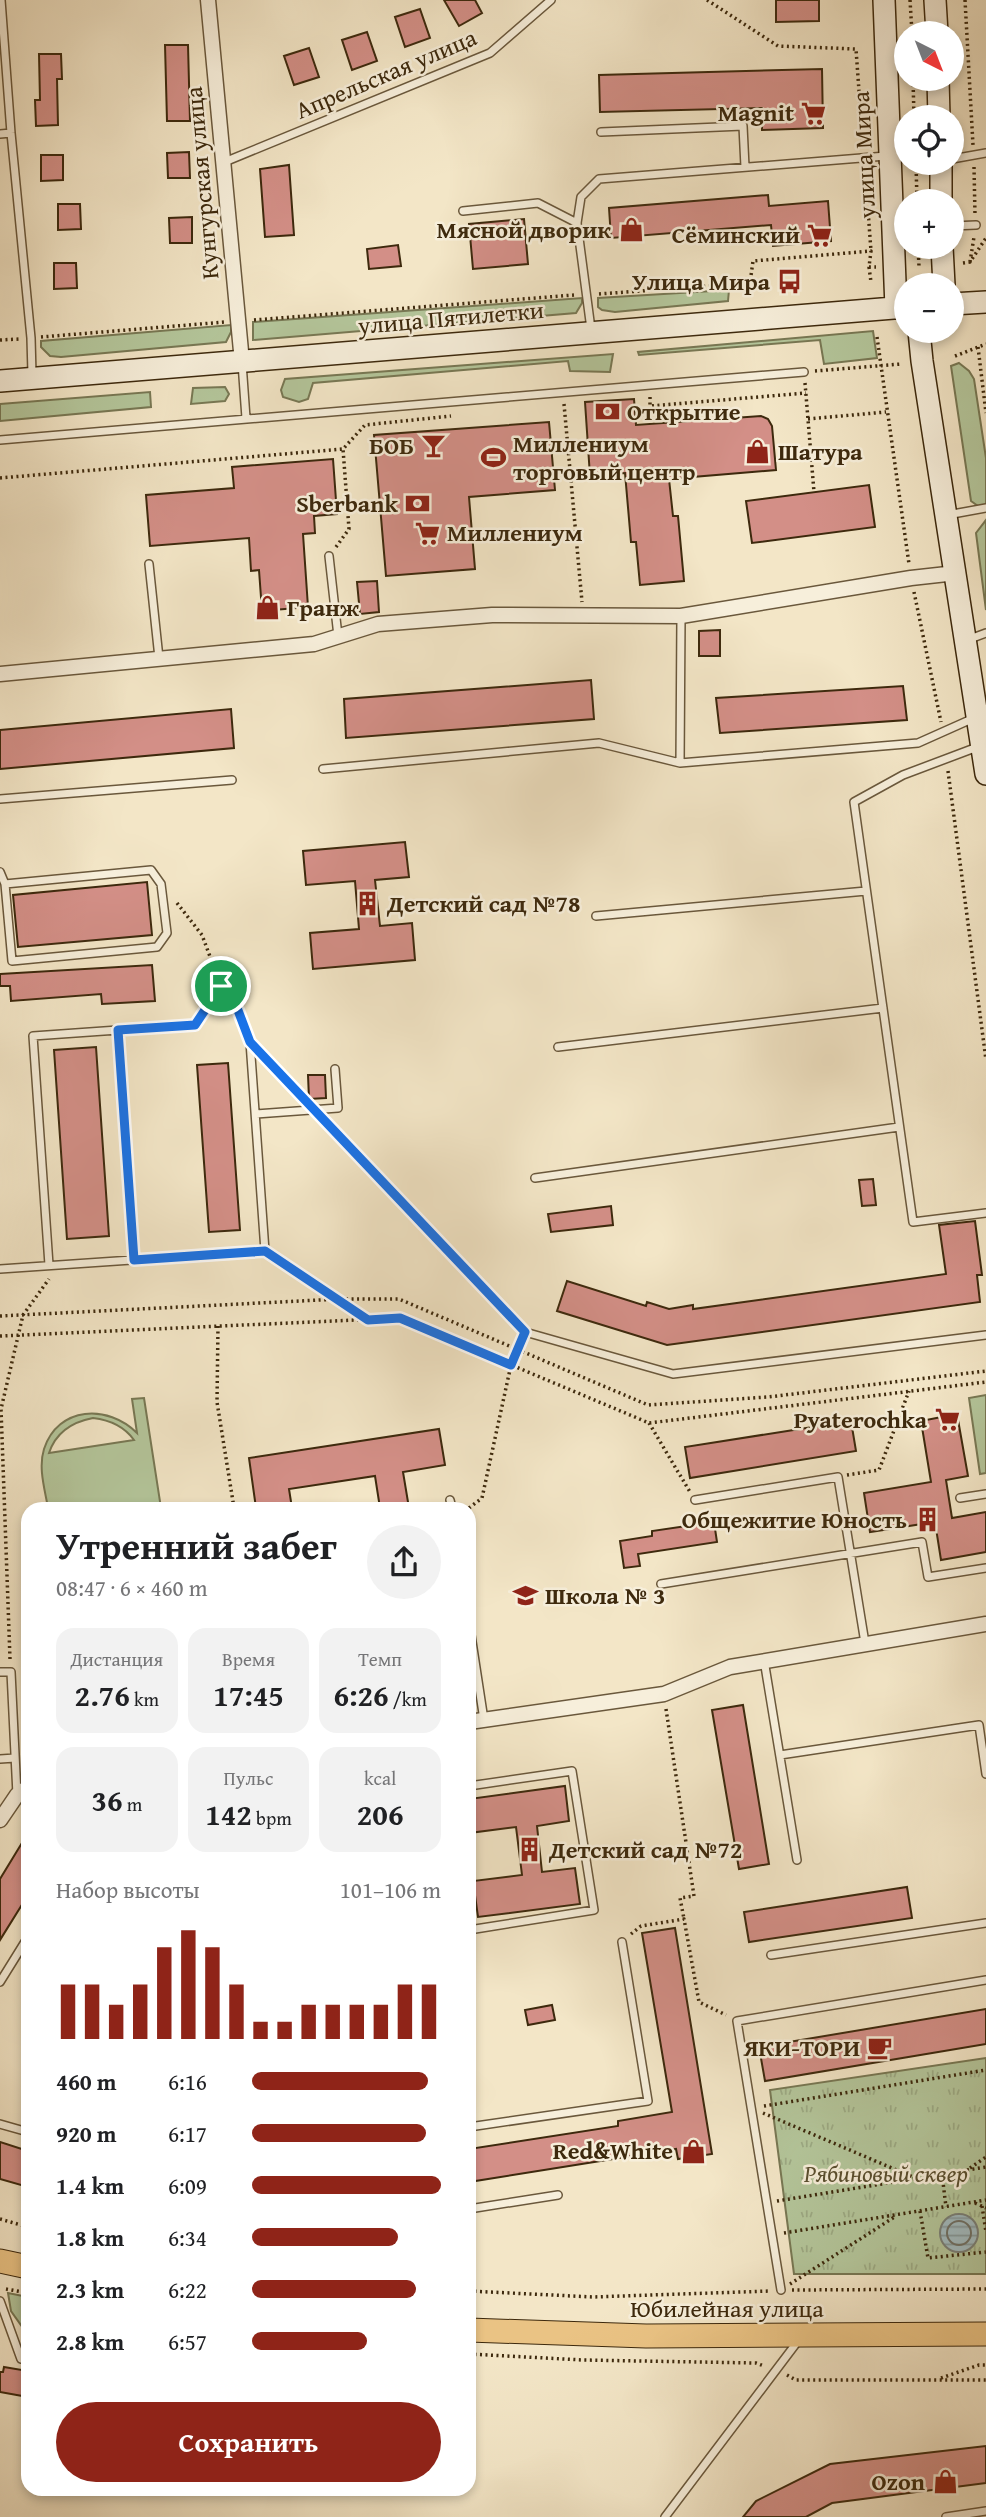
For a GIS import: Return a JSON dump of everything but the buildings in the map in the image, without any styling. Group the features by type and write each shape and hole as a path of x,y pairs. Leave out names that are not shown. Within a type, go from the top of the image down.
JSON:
{"main road":[{"name":"улица Мира","path":"884,0 890,155 895,189"},
{"path":"936,0 937,21"},
{"path":"964,303 986,302"},
{"name":"улица Пятилетки","path":"0,382 894,309"},
{"path":"920,343 956,573 976,637 978,716 986,774"},
{"path":"0,2261 21,2266"},
{"name":"Юбилейная улица","path":"476,2330 633,2336 986,2334"}],"street":[{"name":"Кунгурская улица","path":"208,0 242,362"},
{"path":"0,674 314,644 378,624 492,615 681,616 956,573"},
{"path":"476,1721 664,1694 730,1667 986,1624"},
{"path":"0,1820 21,1792"}],"lane":[{"path":"1,0 10,133 31,338 32,379"},
{"name":"Апрельская улица","path":"222,163 490,53 551,0"},
{"path":"601,132 743,126 745,167"},
{"path":"0,134 10,133"},
{"path":"964,157 986,153"},
{"path":"591,333 588,294 576,223 581,197 599,179 890,155"},
{"path":"463,211 538,203 576,223"},
{"path":"964,226 976,225"},
{"path":"242,362 247,418"},
{"path":"0,440 804,372"},
{"path":"946,515 986,508"},
{"path":"329,556 338,637"},
{"path":"149,564 159,659"},
{"path":"680,763 681,616"},
{"path":"323,769 599,743 680,763 918,743 978,716"},
{"path":"984,745 903,775 854,802 913,1222 986,1213"},
{"path":"0,799 232,780"},
{"path":"0,872 5,884 12,961 157,947 167,933 161,884 151,870 5,884"},
{"path":"596,916 866,891"},
{"path":"558,1047 883,1008"},
{"path":"49,1265 33,1036 118,1030 134,1260"},
{"path":"0,1269 265,1251 250,1042"},
{"path":"256,1114 338,1108 335,1069"},
{"path":"536,1178 900,1127"},
{"path":"525,1332 673,1374 986,1335"},
{"path":"695,1500 838,1476 865,1643"},
{"path":"960,1499 986,1494"},
{"path":"661,1584 922,1542 928,1577 986,1568"},
{"path":"764,1660 797,1860"},
{"path":"0,1672 11,1672 15,1758 21,1786"},
{"path":"780,1755 979,1724 986,1774"},
{"path":"0,1759 15,1758"},
{"path":"476,1785 572,1771 594,1910 476,1929"},
{"path":"771,1955 986,1923"},
{"path":"476,2126 648,2101 622,1942"},
{"path":"0,1982 21,1948"},
{"path":"781,2290 737,2021 986,1980"},
{"path":"0,2124 21,2130"},
{"path":"476,2207 558,2195"},
{"path":"0,2301 21,2359"},
{"path":"665,2517 802,2335"},
{"path":"946,2517 986,2511"}],"path":[{"path":"708,0 778,46 856,49 871,282"},
{"path":"911,0 912,21"},
{"path":"965,0 976,225 971,262"},
{"path":"971,262 986,239"},
{"path":"0,340 750,283 753,261 871,251"},
{"path":"919,259 919,266"},
{"path":"960,263 971,262"},
{"path":"911,266 931,265"},
{"path":"869,267 878,267"},
{"path":"877,337 911,578 943,733"},
{"path":"955,356 986,344"},
{"path":"978,347 986,413"},
{"path":"804,372 901,364"},
{"path":"806,385 814,492"},
{"path":"562,391 584,615"},
{"path":"650,406 806,393"},
{"path":"808,419 886,412"},
{"path":"0,478 343,449 365,425 458,416"},
{"path":"329,556 349,529 343,449"},
{"path":"947,758 986,1060"},
{"path":"161,884 202,935 221,986 236,1005 250,1042 525,1332 511,1365 482,1498 476,1503"},
{"path":"118,1030 195,1025 221,986"},
{"path":"265,1251 368,1320"},
{"path":"11,1672 1,1409 23,1315 59,1265"},
{"path":"0,1316 399,1299 648,1405 768,1397 986,1371"},
{"path":"0,1336 400,1318 649,1423 986,1382"},
{"path":"218,1326 217,1402 232,1502"},
{"path":"838,1476 879,1470 909,1391"},
{"path":"649,1423 695,1500"},
{"path":"664,1694 694,1896 680,1898 699,2002 737,2021"},
{"path":"622,1942 641,1926 684,1919"},
{"path":"751,2108 986,2070"},
{"path":"751,2108 916,2178"},
{"path":"967,2170 986,2157"},
{"path":"766,2202 986,2167"},
{"path":"942,2174 946,2207"},
{"path":"772,2235 986,2200"},
{"path":"973,2202 984,2207 986,2232"},
{"path":"920,2211 928,2258 986,2252"},
{"path":"781,2290 897,2215"},
{"path":"0,2219 21,2225"},
{"path":"0,2287 21,2292"},
{"path":"476,2291 593,2297 781,2290 986,2289"},
{"path":"476,2354 583,2360 756,2363 796,2380 986,2380"},
{"path":"937,2380 986,2365"}],"green space":[{"path":"729,290 728,301 615,312 598,307 598,298"},
{"path":"582,298 576,313 253,340 253,322"},
{"path":"231,325 226,342 61,357 50,356 41,347 41,341"},
{"path":"873,331 877,358 824,364 820,340 639,355 638,352"},
{"path":"613,354 610,372 570,371 568,361 313,383 308,399 299,402 283,397 281,390 285,379"},
{"path":"959,363 974,379 986,458 986,506 978,506 971,501 951,366"},
{"path":"225,387 229,394 225,401 191,404 193,388"},
{"path":"150,392 151,407 0,421 0,404"},
{"path":"986,520 986,610 976,533"},
{"path":"986,1395 986,1473 980,1474 969,1398"},
{"path":"144,1398 160,1502 47,1502 42,1464 44,1449 60,1424 72,1417 99,1414 112,1417 137,1433 132,1399","holes":["93,1418 121,1427 134,1440 49,1453 60,1434 72,1425"]},
{"name":"Рябиновый сквер","path":"986,2058 986,2274 794,2274 770,2090"},
{"path":"8,2293 21,2296 21,2325 11,2311"}],"water":[{"path":"959,2214 972,2220 978,2233 972,2246 959,2252 946,2246 940,2233 946,2220"}],"place":[{"name":"Magnit","path":"814,113"},
{"name":"Мясной дворик","path":"631,230"},
{"name":"Сёминский","path":"820,235"},
{"name":"Улица Мира","path":"790,282"},
{"name":"Открытие","path":"607,412"},
{"name":"БОБ","path":"434,446"},
{"name":"Шатура","path":"758,452"},
{"name":"Миллениум торговый центр","path":"493,458"},
{"name":"Sberbank","path":"418,504"},
{"name":"Миллениум","path":"427,533"},
{"name":"Гранж","path":"267,608"},
{"name":"Детский сад №78","path":"367,904"},
{"name":"Pyaterochka","path":"947,1420"},
{"name":"Общежитие Юность","path":"927,1520"},
{"name":"Школа № 3","path":"525,1596"},
{"name":"Детский сад №72","path":"529,1850"},
{"name":"ЯКИ-ТОРИ","path":"880,2048"},
{"name":"Red&White","path":"693,2151"},
{"name":"Ozon","path":"945,2482"}],"route":[{"path":"221,986 236,1005 250,1042 525,1332 511,1365 400,1318 368,1320 265,1251 134,1260 118,1030 195,1025 221,986"}]}
